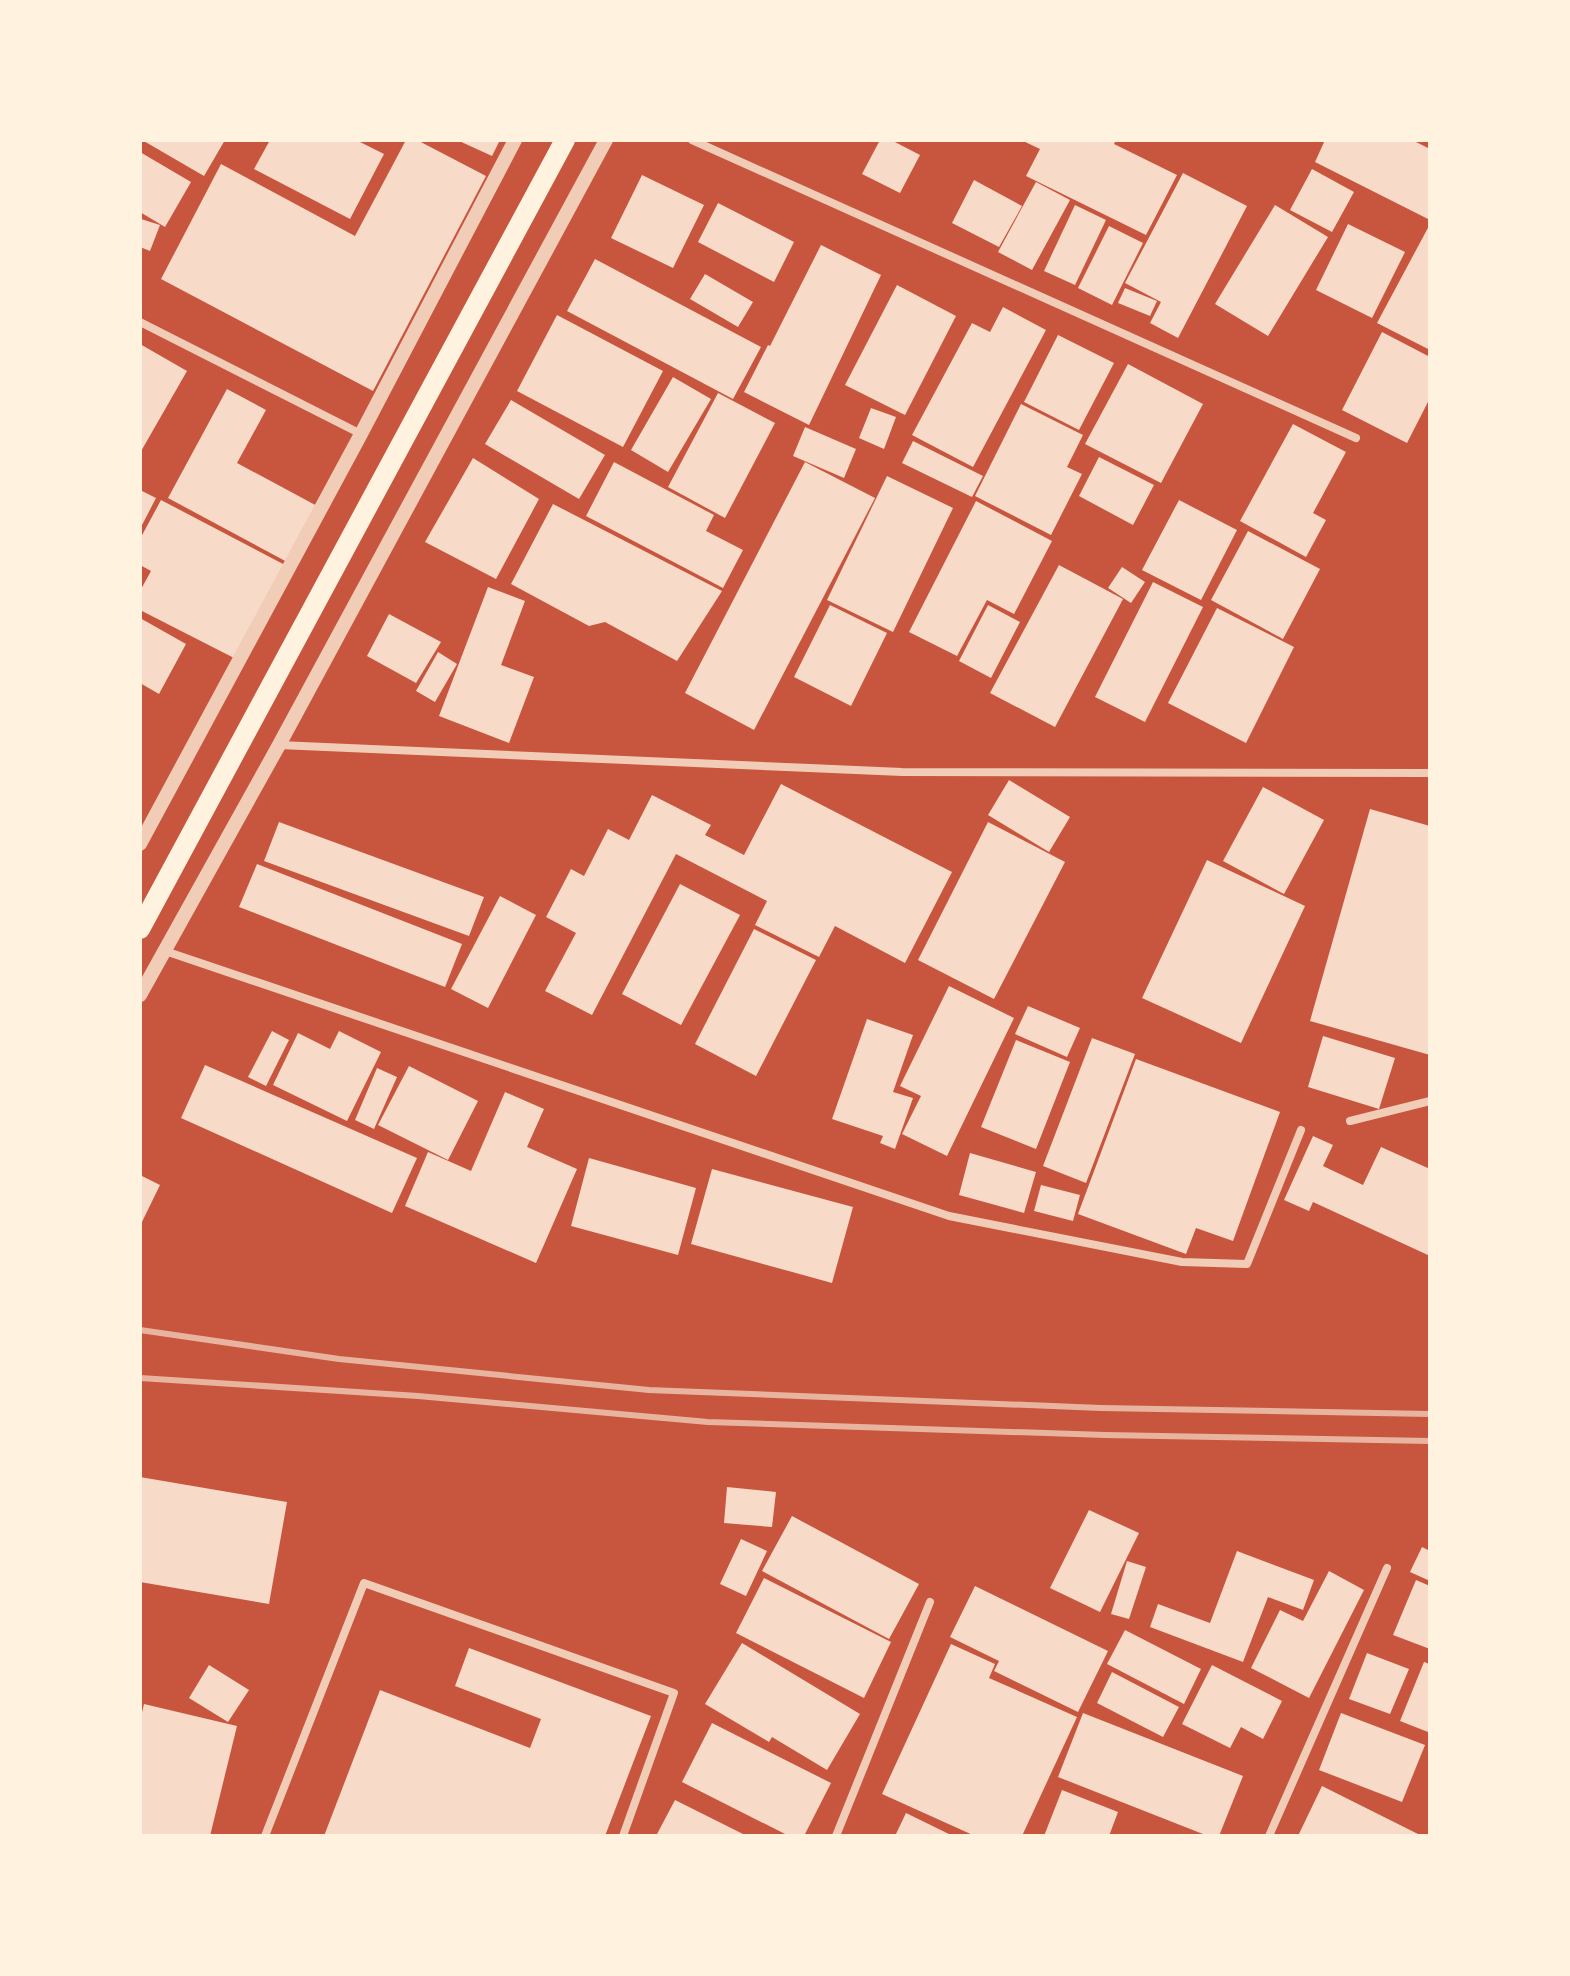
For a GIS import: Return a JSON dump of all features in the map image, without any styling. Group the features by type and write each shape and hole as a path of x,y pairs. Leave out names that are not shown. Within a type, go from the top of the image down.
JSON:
{"main road":[{"path":"140,929 565,140"}],"street":[{"path":"140,844 210,718 515,140"},
{"path":"140,995 279,745 606,140"},
{"path":"692,140 1356,438"},
{"path":"140,322 361,434"},
{"path":"279,745 902,772 1430,773"},
{"path":"165,951 949,1216 1182,1262 1247,1264 1301,1130"},
{"path":"1350,1121 1430,1101"},
{"path":"1269,1836 1387,1568"},
{"path":"265,1836 364,1583 674,1693 623,1836"},
{"path":"836,1836 930,1602"}],"building":[{"path":"142,140 225,140 204,176"},
{"path":"270,140 356,140 384,154 350,219 254,169"},
{"path":"406,140 417,140 486,176 373,391 161,279 221,164 355,236"},
{"path":"457,140 500,140 492,156"},
{"path":"880,140 891,140 920,155 900,193 862,174"},
{"path":"1021,140 1116,140 1114,144 1177,175 1146,235 1026,176 1040,149"},
{"path":"1325,140 1412,140 1430,149 1430,220 1315,162"},
{"path":"140,152 191,182 165,227 140,212"},
{"path":"1312,169 1354,192 1332,232 1290,210"},
{"path":"1183,173 1247,206 1178,338 1150,323 1161,302 1125,283"},
{"path":"642,175 704,205 673,268 611,238"},
{"path":"974,180 1022,206 999,247 952,223"},
{"path":"1036,182 1070,200 1032,270 998,252"},
{"path":"718,203 794,242 774,282 698,242"},
{"path":"1075,205 1106,220 1075,285 1044,271"},
{"path":"1275,205 1328,237 1268,336 1215,304"},
{"path":"141,219 160,225 150,251 140,247"},
{"path":"1348,224 1405,252 1372,318 1316,290"},
{"path":"1430,224 1430,350 1377,323"},
{"path":"1109,226 1143,243 1112,305 1078,288"},
{"path":"821,245 881,275 809,425 744,392"},
{"path":"595,259 761,347 733,399 567,311"},
{"path":"705,274 753,302 738,327 690,299"},
{"path":"897,285 956,316 905,415 845,385"},
{"path":"1125,288 1157,301 1150,316 1118,303"},
{"path":"1003,307 1046,330 973,467 912,435 972,323 990,332"},
{"path":"557,315 663,371 623,447 517,391"},
{"path":"1382,332 1430,357 1430,398 1407,443 1342,410"},
{"path":"1058,335 1114,363 1079,430 1024,402"},
{"path":"140,344 187,371 140,453"},
{"path":"1128,364 1203,404 1161,483 1085,444"},
{"path":"673,377 711,399 668,472 631,450"},
{"path":"227,389 266,410 237,463 319,507 289,563 168,498"},
{"path":"718,393 775,423 725,518 668,487"},
{"path":"511,400 605,455 579,499 485,444"},
{"path":"1021,404 1083,435 1067,467 1082,474 1051,535 975,496"},
{"path":"871,408 896,417 884,449 859,438"},
{"path":"1293,424 1346,452 1313,513 1326,520 1306,557 1240,521"},
{"path":"805,427 856,449 844,478 793,456"},
{"path":"913,441 983,476 972,497 902,463"},
{"path":"1099,457 1154,485 1133,525 1079,496"},
{"path":"473,458 539,499 496,579 425,542"},
{"path":"614,462 714,515 706,531 743,550 723,588 586,516"},
{"path":"805,462 875,498 754,730 685,693"},
{"path":"887,476 953,508 893,632 827,600"},
{"path":"140,490 156,498 140,529"},
{"path":"161,500 285,565 236,659 140,610 140,591 151,571 140,565 140,539"},
{"path":"1179,500 1237,530 1201,600 1142,570"},
{"path":"976,501 1052,541 1014,614 987,600 957,656 909,632"},
{"path":"553,504 722,591 677,661 605,622 589,626 511,584"},
{"path":"1248,531 1320,569 1283,639 1211,600"},
{"path":"1059,565 1123,599 1055,727 990,693"},
{"path":"1122,567 1145,582 1131,603 1108,588"},
{"path":"1153,582 1203,607 1145,722 1095,697"},
{"path":"488,587 525,601 501,665 534,677 509,743 439,716"},
{"path":"830,605 887,633 851,706 794,677"},
{"path":"988,605 1020,622 991,678 959,661"},
{"path":"1217,608 1294,647 1246,743 1168,703"},
{"path":"389,614 441,642 416,683 367,656"},
{"path":"140,618 186,644 159,694 140,683"},
{"path":"438,652 457,664 435,702 416,691"},
{"path":"1009,780 1070,817 1049,852 988,815"},
{"path":"781,784 952,872 905,963 835,926 819,957 755,925 767,901 676,854 592,1015 545,991 576,933 546,917 571,869 584,876 608,829 629,840 652,795 711,825 705,835 744,855"},
{"path":"1263,787 1324,820 1284,894 1223,861"},
{"path":"1370,809 1430,826 1430,1055 1310,1021"},
{"path":"279,822 484,897 469,936 264,861"},
{"path":"988,822 1065,862 994,999 918,960"},
{"path":"1207,860 1305,906 1241,1043 1142,998"},
{"path":"257,864 462,944 445,987 239,907"},
{"path":"680,884 740,915 681,1025 622,994"},
{"path":"500,896 536,915 488,1008 451,989"},
{"path":"754,929 816,960 756,1076 695,1044"},
{"path":"949,986 1014,1018 947,1156 902,1134 921,1096 900,1086"},
{"path":"1028,1006 1080,1028 1067,1057 1015,1034"},
{"path":"867,1019 913,1035 893,1092 913,1098 895,1149 880,1143 883,1136 832,1119"},
{"path":"272,1031 289,1040 266,1086 248,1077"},
{"path":"339,1031 381,1052 347,1121 273,1085 298,1033 330,1049"},
{"path":"1323,1036 1395,1058 1379,1109 1308,1087"},
{"path":"1092,1038 1135,1054 1086,1183 1043,1166"},
{"path":"1016,1040 1070,1062 1036,1149 981,1127"},
{"path":"1136,1059 1280,1112 1233,1241 1196,1228 1186,1254 1078,1214"},
{"path":"205,1065 417,1158 392,1213 181,1118"},
{"path":"409,1066 478,1101 448,1160 378,1125"},
{"path":"377,1068 397,1077 374,1129 355,1120"},
{"path":"505,1092 544,1109 527,1147 577,1169 536,1263 405,1206 428,1152 471,1171"},
{"path":"1313,1136 1333,1145 1323,1166 1363,1185 1381,1147 1430,1169 1430,1256 1313,1202 1309,1211 1284,1200"},
{"path":"970,1153 1036,1172 1024,1213 959,1195"},
{"path":"589,1158 696,1188 678,1255 571,1226"},
{"path":"712,1169 853,1207 832,1283 691,1244"},
{"path":"140,1175 160,1185 140,1226"},
{"path":"1041,1185 1080,1195 1073,1221 1034,1211"},
{"path":"140,1477 287,1502 269,1604 140,1582"},
{"path":"727,1487 776,1492 772,1527 724,1523"},
{"path":"1089,1510 1139,1533 1100,1612 1050,1588"},
{"path":"792,1516 919,1584 889,1639 762,1571"},
{"path":"741,1539 767,1551 746,1596 720,1584"},
{"path":"1422,1547 1430,1551 1430,1581 1410,1572"},
{"path":"1237,1551 1314,1580 1303,1610 1268,1597 1243,1662 1150,1627 1158,1604 1210,1623"},
{"path":"1127,1561 1146,1567 1129,1619 1111,1614"},
{"path":"1329,1571 1364,1590 1309,1698 1251,1668 1280,1610 1303,1621"},
{"path":"764,1578 891,1642 864,1698 736,1633"},
{"path":"1416,1580 1430,1586 1430,1649 1393,1635"},
{"path":"975,1586 1108,1651 1078,1712 994,1671 999,1661 950,1637"},
{"path":"1125,1630 1201,1669 1184,1704 1107,1664"},
{"path":"742,1643 860,1714 827,1770 772,1737 769,1742 705,1704"},
{"path":"951,1644 995,1664 989,1678 1077,1717 1022,1836 975,1836 882,1794"},
{"path":"469,1648 651,1716 605,1836 324,1836 380,1690 530,1748 541,1719 455,1686"},
{"path":"1367,1653 1409,1669 1390,1714 1349,1699"},
{"path":"1424,1662 1430,1664 1428,1732 1400,1721"},
{"path":"209,1665 249,1690 228,1722 189,1698"},
{"path":"1212,1665 1282,1701 1263,1739 1241,1727 1230,1748 1182,1724"},
{"path":"1112,1672 1179,1707 1163,1737 1097,1703"},
{"path":"144,1704 237,1726 210,1836 140,1834 140,1721"},
{"path":"1083,1713 1243,1776 1219,1836 1208,1836 1058,1777"},
{"path":"1341,1713 1425,1745 1402,1802 1319,1770"},
{"path":"712,1723 831,1783 804,1836 789,1836 682,1782"},
{"path":"1322,1786 1422,1836 1298,1836"},
{"path":"1062,1790 1118,1812 1109,1836 1044,1836"},
{"path":"675,1800 747,1836 656,1836"},
{"path":"906,1813 953,1836 895,1836"}],"railway":[{"path":"140,1330 339,1359 649,1390 1101,1408 1430,1414"},
{"path":"140,1378 418,1396 708,1422 1105,1435 1430,1441"}]}
